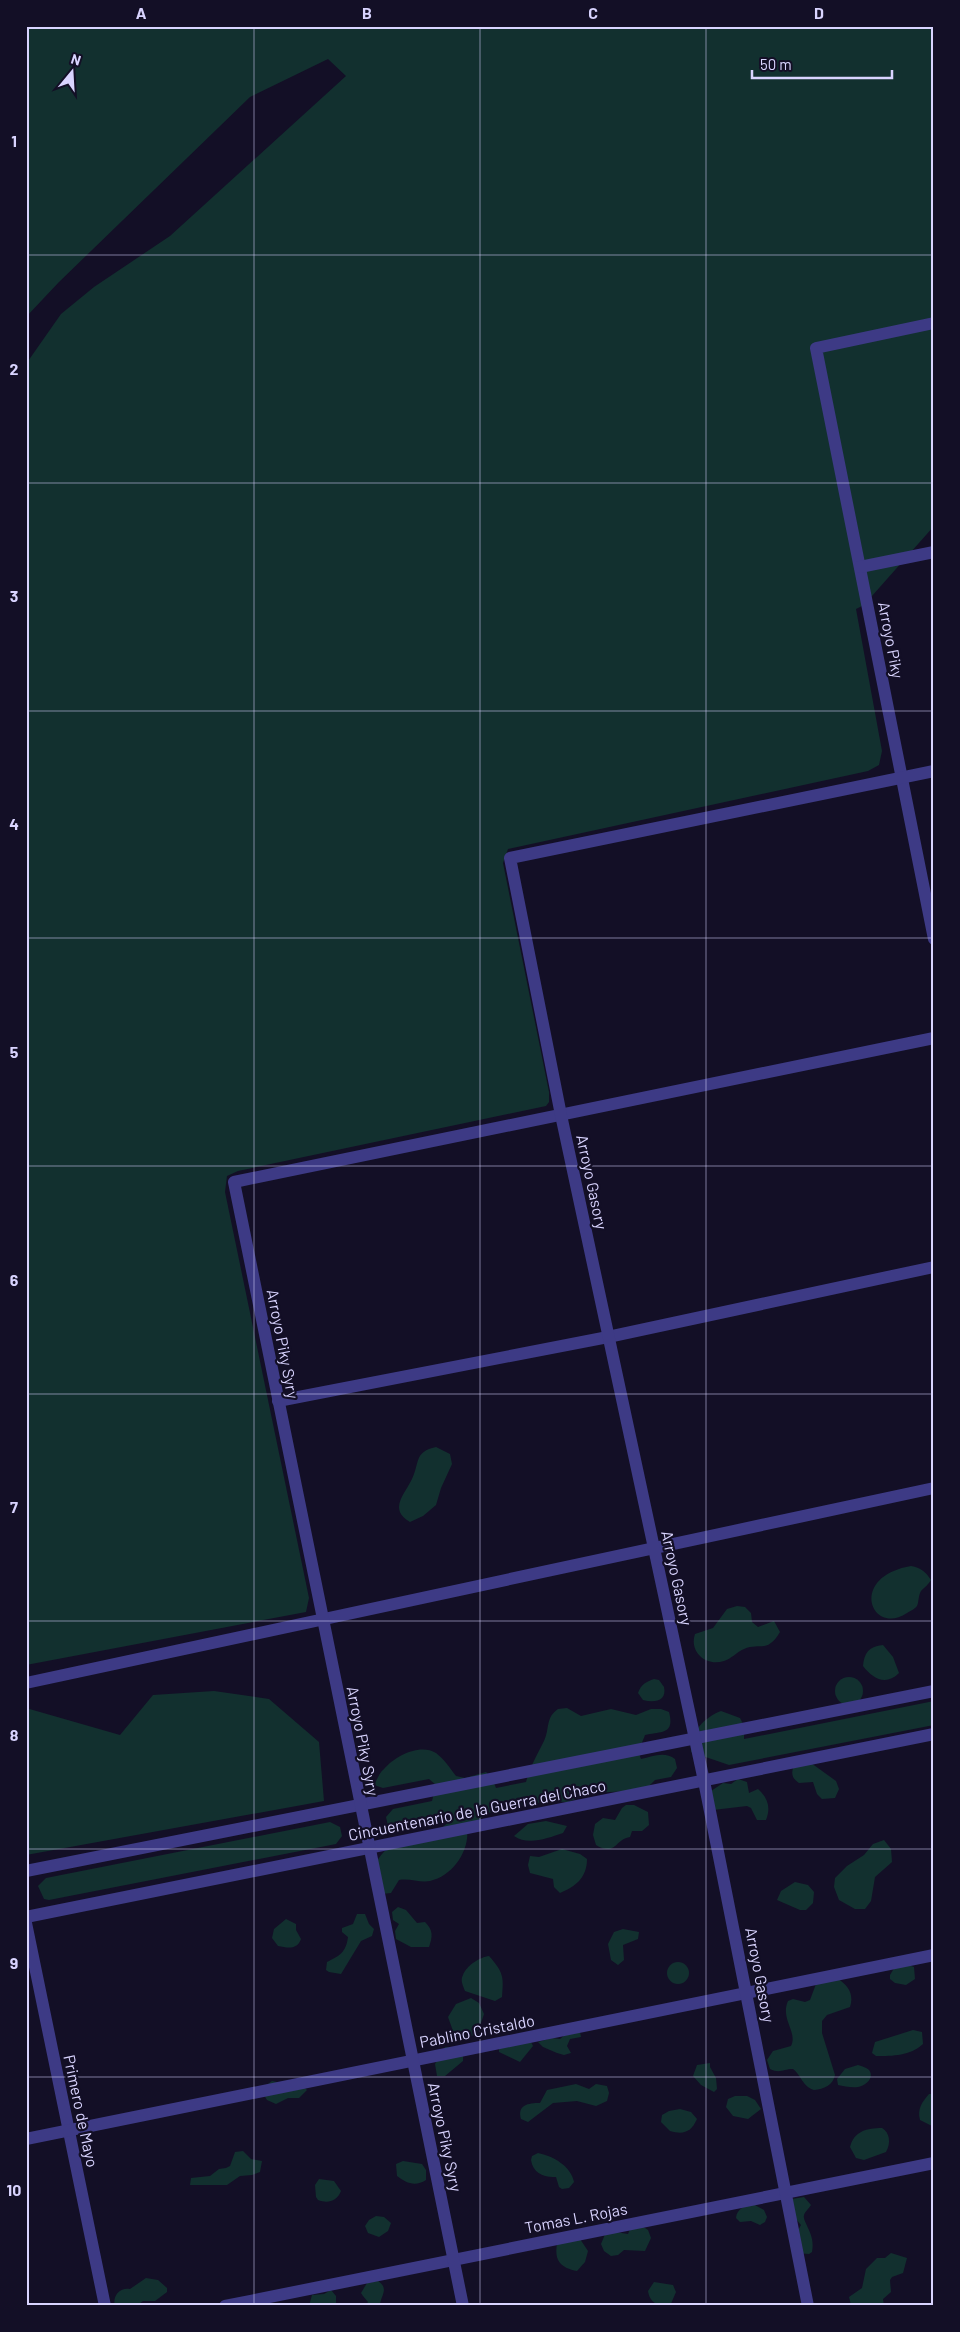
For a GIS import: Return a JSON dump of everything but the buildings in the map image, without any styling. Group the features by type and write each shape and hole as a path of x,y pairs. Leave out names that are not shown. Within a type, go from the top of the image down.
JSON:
{"street":[{"name":"Arroyo Piky","path":"934,323 816,348 934,938"},
{"path":"860,567 934,552"},
{"path":"902,778 934,771"},
{"name":"Arroyo Gasory","path":"808,2306 704,1781 561,1115 510,858 902,778"},
{"path":"561,1115 934,1038"},
{"name":"Arroyo Piky Syry","path":"463,2306 368,1848 234,1182 561,1115"},
{"path":"278,1401 608,1337 934,1267"},
{"path":"26,1683 934,1488"},
{"name":"Cincuentenario de la Guerra del Chaco","path":"26,1871 934,1691"},
{"name":"Cincuentenario de la Guerra del Chaco","path":"26,1917 934,1734"},
{"name":"Primero de Mayo","path":"26,1923 105,2306"},
{"name":"Pablino Cristaldo","path":"26,2139 934,1955"},
{"name":"Tomas L. Rojas","path":"224,2306 934,2163"}],"green space":[{"path":"26,26 934,26 934,526 864,605 856,609 882,751 879,765 868,771 508,849 503,863 549,1092 549,1102 546,1106 238,1171 227,1176 225,1192 309,1598 306,1612 26,1665 26,364 61,314 94,287 170,236 346,76 328,59 250,97 59,282 26,317"},
{"path":"436,1447 450,1454 452,1464 441,1488 436,1505 423,1516 410,1522 400,1512 400,1501 412,1479 421,1455 429,1449"},
{"path":"911,1566 922,1570 931,1580 921,1591 917,1606 907,1613 894,1618 884,1617 876,1612 872,1603 872,1592 878,1581 891,1572"},
{"path":"737,1606 745,1607 751,1613 752,1622 758,1627 774,1621 780,1632 767,1645 744,1649 724,1661 711,1662 705,1660 694,1646 695,1634 713,1628 727,1609"},
{"path":"883,1645 893,1657 899,1673 885,1680 875,1677 863,1666 868,1651"},
{"path":"849,1677 859,1681 863,1691 859,1701 849,1705 839,1701 835,1691 839,1681"},
{"path":"654,1679 659,1680 664,1687 664,1695 656,1701 643,1700 638,1693 639,1690 644,1684"},
{"path":"214,1691 269,1699 319,1742 324,1801 26,1855 26,1708 120,1735 153,1695"},
{"path":"934,1701 934,1725 729,1765 691,1752 691,1745 699,1727 703,1722 721,1711 740,1718 744,1726 744,1739"},
{"path":"567,1708 581,1716 611,1709 636,1715 651,1709 661,1709 669,1712 670,1725 668,1728 665,1731 645,1735 640,1747 640,1755 641,1759 667,1755 675,1759 677,1768 671,1777 655,1780 648,1787 630,1791 590,1793 568,1802 547,1801 488,1813 467,1828 466,1845 463,1854 446,1874 430,1881 399,1880 391,1893 382,1894 376,1862 384,1852 397,1844 437,1831 449,1821 392,1830 388,1826 386,1817 393,1809 432,1801 436,1785 429,1779 383,1788 374,1785 382,1771 389,1764 408,1752 423,1749 436,1753 456,1776 465,1778 486,1772 492,1778 496,1788 526,1782 546,1737 551,1716 558,1709"},
{"path":"811,1763 836,1781 839,1789 835,1798 822,1799 817,1794 813,1782 799,1783 794,1778 792,1775 793,1768"},
{"path":"738,1779 747,1782 749,1793 758,1789 764,1796 768,1803 768,1816 766,1820 757,1820 751,1808 747,1806 713,1810 711,1791 723,1783 731,1784"},
{"path":"626,1805 634,1805 648,1812 649,1825 642,1831 632,1831 630,1837 625,1838 612,1848 608,1849 596,1845 593,1835 595,1824 603,1818 615,1820"},
{"path":"546,1821 567,1826 563,1833 538,1840 525,1840 514,1836 528,1824"},
{"path":"330,1822 340,1827 342,1836 336,1844 49,1900 44,1899 38,1886 46,1878"},
{"path":"884,1840 891,1849 892,1862 875,1877 871,1901 865,1909 855,1909 839,1900 834,1887 835,1878 847,1866 864,1855 873,1844"},
{"path":"562,1849 580,1854 587,1859 585,1871 579,1881 571,1888 560,1893 554,1887 553,1879 530,1873 528,1865 530,1856 539,1857"},
{"path":"795,1882 808,1885 814,1892 813,1903 806,1910 800,1910 777,1900 781,1891"},
{"path":"398,1907 406,1910 417,1923 425,1922 428,1925 431,1933 429,1947 411,1947 396,1939 395,1931 399,1924 393,1920 392,1912"},
{"path":"357,1914 365,1914 369,1924 374,1929 372,1936 361,1941 341,1974 329,1972 326,1970 327,1962 335,1958 346,1947 348,1937 342,1932 342,1928 353,1924"},
{"path":"286,1919 296,1924 296,1930 301,1939 295,1947 278,1946 272,1938 274,1929"},
{"path":"623,1929 639,1932 638,1939 623,1945 624,1960 618,1965 611,1960 608,1944 614,1932"},
{"path":"489,1956 502,1975 502,1997 495,2001 465,1991 462,1981 462,1977 470,1965"},
{"path":"678,1962 686,1965 689,1973 686,1981 678,1984 670,1981 667,1973 670,1965"},
{"path":"906,1964 914,1967 915,1979 906,1985 895,1983 890,1979 890,1975 896,1965"},
{"path":"838,1979 850,1991 851,2003 850,2007 827,2015 822,2021 822,2033 835,2075 828,2086 814,2090 804,2083 793,2069 779,2071 770,2069 767,2060 773,2051 791,2046 793,2041 786,2014 788,2001 793,1999 805,2002 810,2000 816,1984"},
{"path":"471,1998 479,2003 484,2014 477,2031 470,2037 466,2037 453,2031 448,2017 456,2004"},
{"path":"913,2030 922,2032 923,2044 913,2051 895,2055 876,2056 872,2053 875,2042"},
{"path":"580,2032 581,2037 570,2039 567,2046 571,2053 564,2055 543,2047 538,2042 552,2038 560,2039 566,2034"},
{"path":"530,2040 533,2046 520,2062 499,2052 499,2048"},
{"path":"445,2047 453,2047 463,2053 463,2061 445,2076 437,2076 435,2064"},
{"path":"710,2063 716,2078 717,2089 714,2092 701,2085 693,2076 697,2065"},
{"path":"858,2065 869,2070 871,2073 870,2079 864,2085 850,2087 838,2085 837,2079 845,2069"},
{"path":"272,2081 307,2090 299,2098 288,2098 276,2104 267,2100 264,2095 268,2084"},
{"path":"576,2084 589,2089 596,2084 607,2086 609,2093 607,2101 596,2106 577,2101 553,2103 528,2122 521,2119 522,2108 528,2104 540,2103 547,2090"},
{"path":"929,2094 934,2094 932,2126 920,2120 919,2116 921,2106"},
{"path":"735,2096 747,2096 755,2100 761,2109 748,2119 733,2116 726,2107 728,2099"},
{"path":"680,2109 691,2112 697,2119 690,2130 679,2133 670,2131 661,2122 662,2115 669,2111"},
{"path":"882,2128 889,2138 886,2152 864,2160 856,2158 850,2147 855,2137 866,2130"},
{"path":"243,2151 251,2159 262,2161 260,2172 240,2176 227,2185 190,2185 191,2178 210,2176 219,2169 230,2166 235,2152"},
{"path":"538,2153 555,2159 569,2171 574,2182 569,2188 562,2189 559,2187 556,2177 547,2177 540,2174 534,2168 531,2160 532,2156"},
{"path":"403,2161 422,2164 426,2170 426,2180 414,2184 404,2181 397,2176 396,2164"},
{"path":"319,2179 334,2181 341,2191 335,2199 329,2202 318,2200 315,2185"},
{"path":"804,2197 811,2205 804,2215 813,2246 812,2252 809,2254 797,2253 795,2236 801,2225 796,2219 792,2199"},
{"path":"753,2204 764,2210 767,2217 765,2222 760,2225 751,2221 740,2222 736,2218 738,2212 744,2207"},
{"path":"376,2216 384,2217 391,2223 388,2231 379,2237 368,2233 365,2226 369,2220"},
{"path":"642,2226 648,2230 651,2238 645,2251 624,2250 618,2255 611,2256 604,2251 601,2244 606,2232 628,2234 631,2227"},
{"path":"580,2239 588,2251 585,2262 577,2271 567,2268 560,2263 556,2250 557,2244"},
{"path":"891,2253 907,2258 903,2273 892,2277 890,2280 891,2292 883,2299 884,2306 851,2305 849,2297 862,2288 866,2269 877,2258 885,2258"},
{"path":"146,2278 158,2280 167,2288 167,2292 155,2301 143,2301 136,2306 115,2306 116,2296 120,2291 130,2289"},
{"path":"378,2281 382,2284 384,2290 380,2306 365,2306 368,2302 361,2293 367,2283"},
{"path":"654,2282 673,2285 676,2292 670,2306 659,2305 651,2299 648,2291"},
{"path":"331,2290 336,2296 336,2306 309,2306 312,2295 324,2294"}]}
